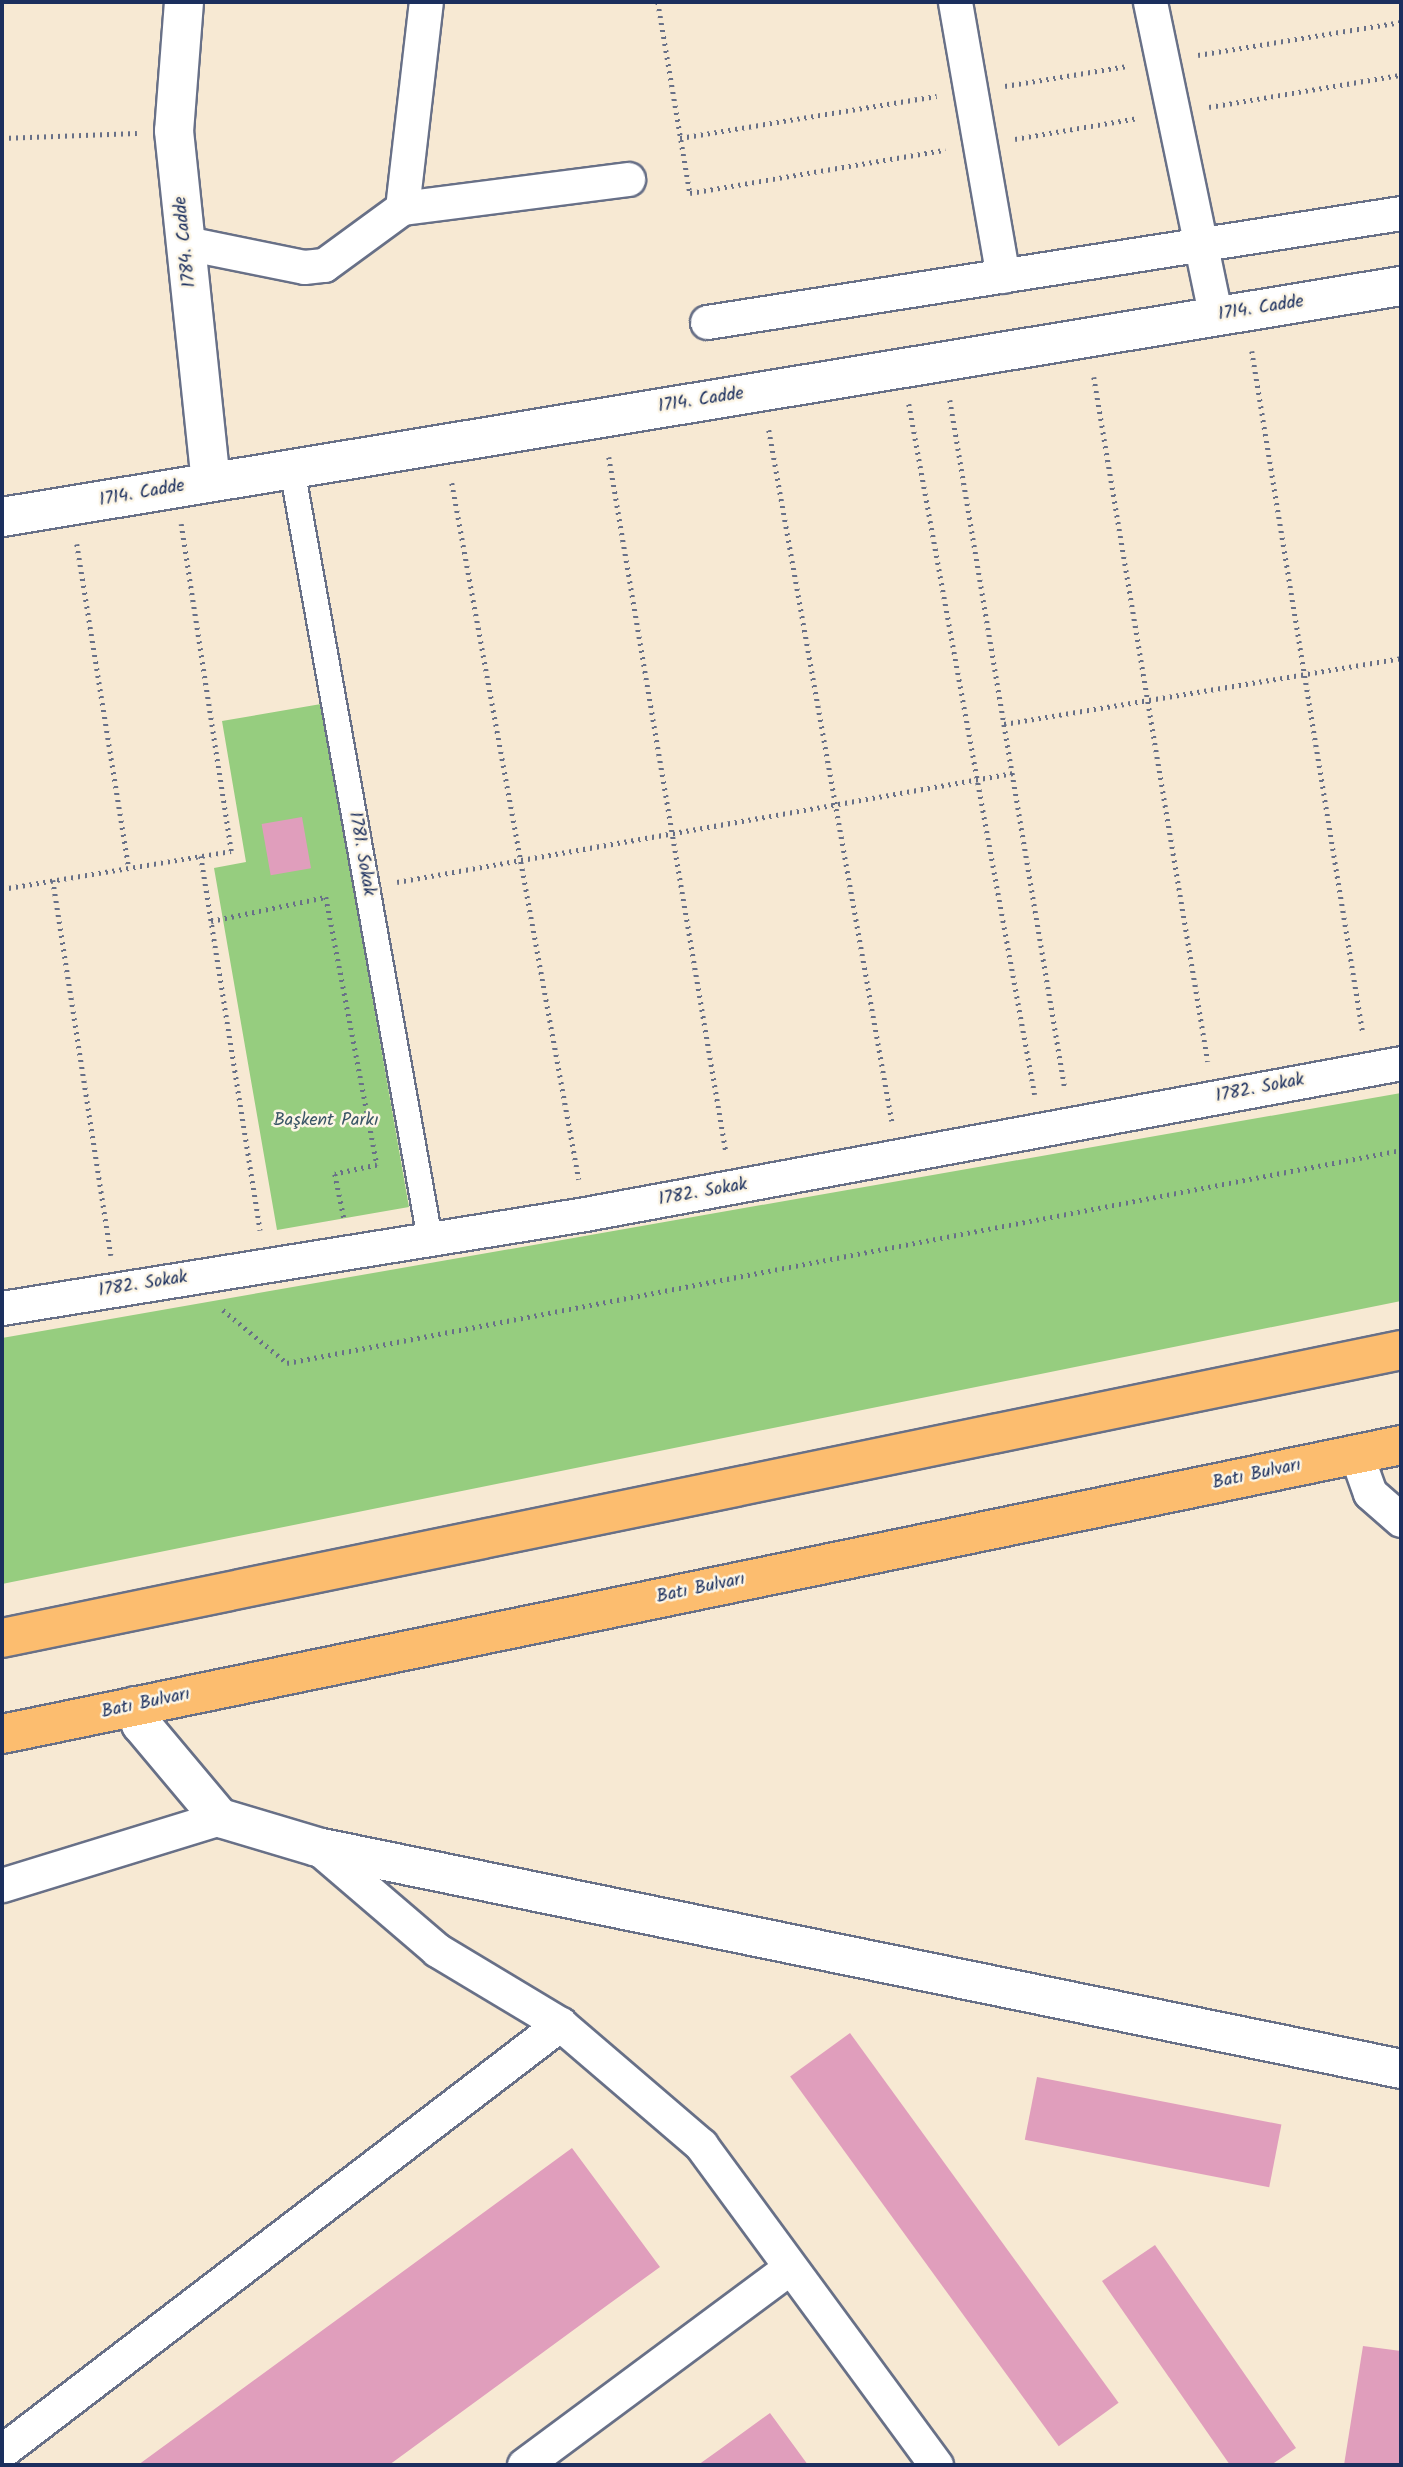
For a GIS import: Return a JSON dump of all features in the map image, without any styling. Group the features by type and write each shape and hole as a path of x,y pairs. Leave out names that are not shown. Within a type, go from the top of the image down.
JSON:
{"main road":[{"path":"2,1638 1401,1350"},
{"name":"Batı Bulvarı","path":"2,1734 1401,1445"}],"street":[{"name":"1784. Cadde","path":"184,2 174,131 186,243 193,486"},
{"path":"402,208 426,2"},
{"path":"955,2 1003,276"},
{"path":"1150,2 1200,244 1231,314"},
{"path":"186,243 304,267 324,265 402,208 628,180"},
{"path":"707,322 1401,213"},
{"name":"1714. Cadde","path":"2,517 1401,286"},
{"name":"1781. Sokak","path":"292,469 429,1239"},
{"name":"1782. Sokak","path":"2,1308 585,1214 1401,1063"},
{"path":"1356,1454 1370,1493 1401,1520"},
{"path":"135,1706 141,1724 220,1818 317,1847 1401,2069"},
{"path":"2,1885 220,1818"},
{"path":"317,1847 437,1950 560,2024 701,2145 788,2269 936,2465"},
{"path":"2,2451 560,2024"},
{"path":"524,2465 788,2269"}],"path":[{"path":"680,138 1401,22"},
{"path":"2,138 174,131"},
{"path":"1231,314 1305,674 1368,1069"},
{"path":"1087,338 1214,1098"},
{"path":"943,362 1013,773 1057,1127"},
{"path":"903,368 978,779 1057,1127"},
{"path":"762,391 899,1156"},
{"path":"603,418 732,1187"},
{"path":"444,444 585,1214"},
{"path":"2,889 231,851 193,486"},
{"path":"71,506 129,867"},
{"path":"1004,724 1401,658"},
{"path":"367,888 1013,773"},
{"path":"201,856 265,1265"},
{"path":"53,880 117,1290"},
{"path":"211,920 326,897 377,1165 335,1174 351,1252"},
{"path":"185,1278 287,1363 1401,1150"}],"green space":[{"name":"Başkent Parkı","path":"321,704 409,1207 277,1230 214,868 246,862 222,721"},
{"path":"1401,1093 1401,1301 2,1584 2,1338"}],"building":[{"path":"302,817 311,868 271,875 262,824"},
{"path":"850,2033 1119,2403 1059,2446 790,2076"},
{"path":"1037,2077 1281,2125 1269,2187 1025,2140"},
{"path":"572,2148 660,2267 389,2465 138,2465"},
{"path":"1155,2245 1296,2448 1271,2465 1230,2465 1102,2281"},
{"path":"1363,2346 1401,2351 1401,2465 1344,2465"},
{"path":"770,2413 808,2465 698,2465 719,2450"}]}
